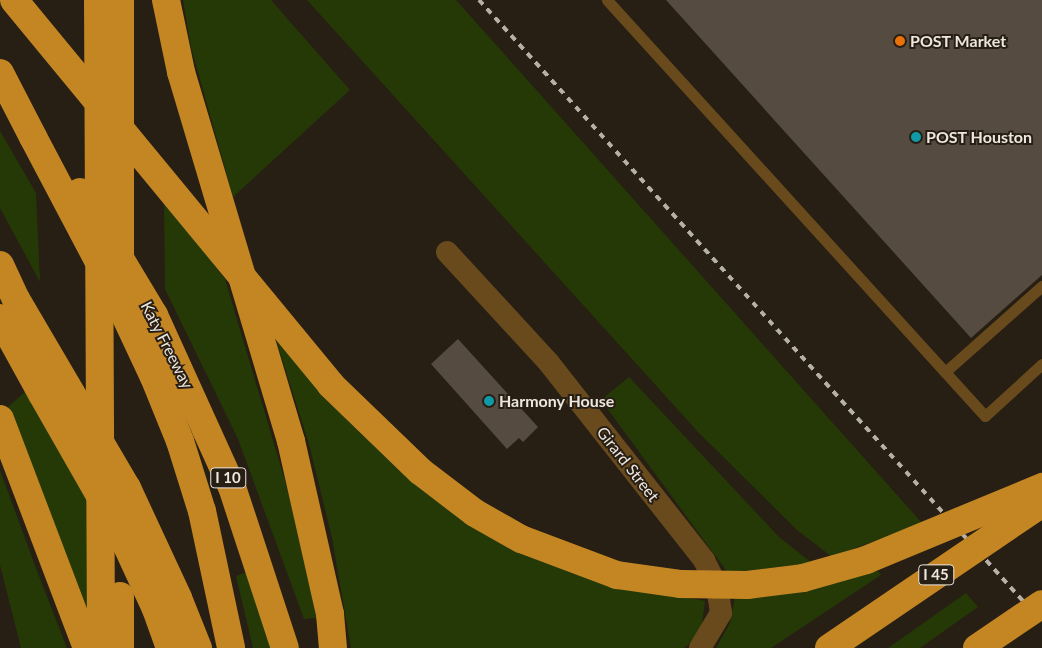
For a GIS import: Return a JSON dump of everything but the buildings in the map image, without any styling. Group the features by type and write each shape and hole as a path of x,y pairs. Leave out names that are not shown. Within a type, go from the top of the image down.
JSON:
{"highway":[{"path":"14,0 331,385 420,470 475,513 521,539 618,575 681,584 748,585 803,578 866,560 1042,487"},
{"path":"98,0 101,648"},
{"path":"120,0 120,648"},
{"path":"166,0 181,72 291,441 328,605 333,648"},
{"name":"Katy Freeway","path":"0,65 32,127 154,315 232,487 285,648"},
{"path":"0,73 32,127 108,279 154,377 180,441 202,511 231,648"},
{"path":"0,265 8,308 42,394 120,531 198,648"},
{"path":"8,308 127,488 167,603 170,648"},
{"path":"0,419 87,648"},
{"name":"I 45","path":"829,648 1042,503"},
{"path":"978,648 1042,604"}],"street":[{"name":"Girard Street","path":"447,252 549,363 704,560 717,587 720,612 700,648"}],"lane":[{"path":"607,0 985,416 1042,364"},
{"path":"945,372 1042,286"}],"green space":[{"path":"183,0 271,0 350,90 233,197 191,47"},
{"path":"307,0 456,0 922,523 832,557 797,530 699,433"},
{"path":"0,131 36,193 40,282 0,208"},
{"path":"164,201 225,279 299,528 316,618 304,619 238,439 165,289"},
{"path":"276,340 398,468 676,595 705,601 702,625 693,641 684,648 351,648 332,538 309,444"},
{"path":"629,377 779,537 812,563 728,573 601,400"},
{"path":"27,390 94,506 91,624 8,407"},
{"path":"0,470 67,648 21,648 0,565"},
{"path":"876,568 881,575 771,648 716,648 730,623 735,598"},
{"path":"247,572 271,648 253,648 236,576"},
{"path":"966,593 978,607 920,648 888,648"}],"railway":[{"path":"479,0 1042,622"}],"place":[{"name":"POST Market","path":"900,41"},
{"name":"POST Houston","path":"916,137"},
{"name":"Harmony House","path":"489,401"}]}
